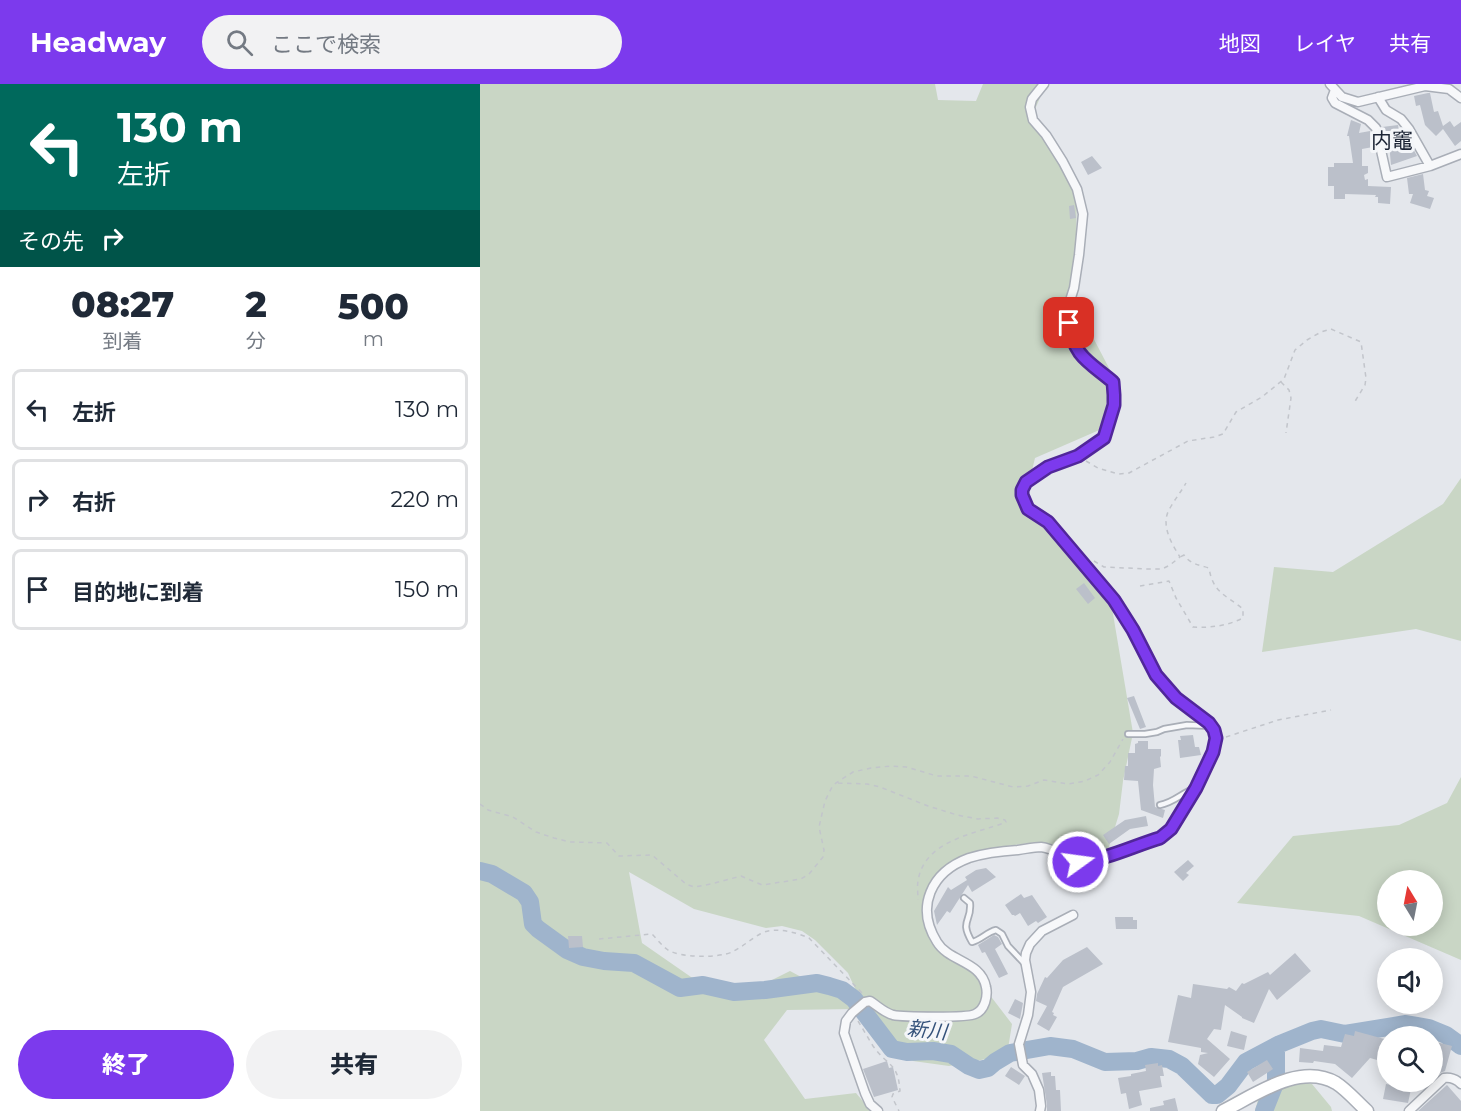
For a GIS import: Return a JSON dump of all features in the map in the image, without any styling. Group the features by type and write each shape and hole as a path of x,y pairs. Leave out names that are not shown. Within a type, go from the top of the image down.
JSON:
{"main road":[{"path":"1223,1111 1282,1081 1318,1076 1336,1083 1367,1111"}],"street":[{"path":"878,1111 870,1104 865,1093 844,1033 846,1021 855,1011 865,1002 870,1001 880,1010 894,1015 958,1017 976,1014 984,1005 987,997 984,978 978,971 944,950 930,930 926,904 930,892 939,879 968,858 992,852 1040,847 1078,862 1088,861 1160,838 1171,829 1196,788 1213,752 1216,738 1211,726 1176,698 1156,675 1133,630 1114,600 1063,538 1048,522 1028,509 1024,502 1022,490 1026,482 1048,467 1078,456 1104,438 1114,405 1113,382 1084,360 1072,339 1068,307 1080,255 1083,214 1077,189 1063,162 1034,120 1030,107 1032,99 1044,84"},
{"path":"1386,84 1381,97 1386,110 1401,119 1409,129 1430,166"},
{"path":"1332,87 1342,97 1358,102 1425,86 1450,87 1461,98"},
{"path":"1332,87 1332,98 1335,103 1368,120 1376,128 1387,177 1430,166 1461,154"},
{"path":"1040,1111 1039,1090 1032,1074 1023,1065 1020,1044 1028,1015 1031,992 1026,953 1033,939 1042,931 1072,915"},
{"path":"1409,1111 1444,1078 1451,1077 1461,1084"}],"lane":[{"path":"1128,734 1145,734 1187,725 1211,726"},
{"path":"1160,805 1169,803 1196,788"},
{"path":"964,898 971,907 966,928 972,942 976,942 992,931 999,931 1008,946 1026,966"}],"path":[{"path":"1078,456 1098,468 1118,474 1129,472 1188,441 1223,434 1236,412 1262,397 1284,379 1295,350 1307,340 1331,329 1360,342 1366,378 1365,386 1354,404"},
{"path":"1281,382 1288,390 1290,398 1286,433"},
{"path":"1180,557 1169,537 1167,517 1168,510 1186,483"},
{"path":"1093,560 1104,567 1162,569 1184,555 1193,563 1209,568 1214,586 1220,594 1243,609 1243,618 1233,624 1207,628 1192,627 1169,581 1140,586"},
{"path":"1216,738 1230,736 1278,720 1331,710"},
{"path":"480,804 488,810 513,817 536,832 554,838 570,842 607,843 619,856 652,855 686,884 694,887 741,876 762,885 805,877 820,861 825,850 819,827 825,801 832,787 853,772 891,766 906,767 937,776 971,776 1013,787 1028,786 1044,780 1068,784 1085,781 1098,775 1110,762 1128,734"},
{"path":"836,783 867,784 957,815 978,819 1005,820 1004,824 952,841 934,852 926,861 918,880 918,904"},
{"path":"599,939 652,934 669,951 705,956 733,951 762,933 777,930 798,933 809,938 870,1001"},
{"path":"855,1011 873,1046 894,1068 899,1078 900,1091 892,1097 899,1111"}],"green space":[{"path":"480,84 935,84 938,100 976,101 983,84 1046,84 1032,116 1077,189 1075,303 1110,370 1104,428 1035,458 1026,495 1045,524 1111,602 1133,733 1119,814 1108,850 1102,853 1037,842 999,847 965,855 949,864 927,889 922,906 930,937 941,953 969,969 980,980 1012,1024 1007,1055 949,1066 913,1061 858,995 848,973 815,940 802,931 782,926 766,928 694,909 629,872 642,943 691,977 748,992 790,971 845,999 854,1009 787,1010 764,1040 805,1099 856,1093 871,1111 480,1111"},
{"path":"1461,478 1461,641 1416,629 1262,652 1274,567 1333,572 1443,504"},
{"path":"1461,777 1461,960 1443,952 1443,948 1433,948 1405,936 1443,936 1443,870 1377,870 1377,924 1359,916 1237,903 1293,836 1399,825 1447,803"},
{"path":"1289,1079 1312,1084 1332,1111 1255,1111 1260,1092"}],"building":[{"path":"1430,93 1434,112 1438,111 1443,126 1450,121 1454,127 1461,122 1461,141 1455,146 1443,129 1436,136 1425,125 1420,105 1416,106 1414,96"},
{"path":"1351,120 1361,124 1359,133 1370,131 1373,147 1362,149 1362,166 1368,166 1368,173 1364,175 1365,180 1368,179 1368,186 1391,187 1390,204 1378,203 1376,195 1345,194 1345,199 1334,199 1334,186 1328,186 1328,167 1334,167 1334,163 1353,163 1349,136 1347,136"},
{"path":"1398,125 1401,146 1410,143 1417,156 1391,165 1389,143 1386,143 1382,127"},
{"path":"1092,156 1102,168 1088,175 1081,162"},
{"path":"1423,174 1425,190 1429,191 1427,196 1434,198 1430,209 1410,203 1413,194 1409,194 1407,178"},
{"path":"1074,205 1076,218 1070,219 1069,206"},
{"path":"1084,583 1095,598 1088,604 1076,589"},
{"path":"1134,696 1146,727 1140,729 1127,698"},
{"path":"1193,735 1195,747 1199,747 1201,755 1180,758 1178,740 1181,740 1180,736"},
{"path":"1138,741 1148,741 1148,749 1161,749 1161,767 1154,769 1153,785 1155,807 1165,810 1163,818 1141,810 1138,781 1124,780 1125,766 1128,766 1128,753 1135,753 1135,744"},
{"path":"1146,816 1148,826 1130,829 1109,844 1103,835 1125,820"},
{"path":"1188,860 1194,866 1186,873 1189,875 1183,881 1174,872"},
{"path":"986,868 996,877 972,892 968,885 950,913 947,911 937,925 934,911 948,887 951,890 967,880 965,877 976,870"},
{"path":"1021,894 1024,898 1032,895 1047,917 1028,926 1020,913 1012,915 1005,905"},
{"path":"1115,917 1133,917 1133,920 1137,920 1137,929 1116,929"},
{"path":"994,935 1002,944 995,949 1008,974 999,978 985,952 982,953 978,945"},
{"path":"568,936 582,936 583,947 569,948"},
{"path":"1087,947 1103,964 1063,987 1052,1012 1057,1017 1049,1031 1037,1024 1047,1006 1036,1001 1037,994 1045,977 1047,978 1063,960"},
{"path":"1295,953 1311,971 1277,1000 1269,989 1254,1023 1242,1018 1225,1005 1221,1030 1214,1029 1207,1039 1230,1059 1214,1077 1198,1064 1200,1055 1208,1053 1201,1052 1201,1048 1168,1042 1178,995 1191,998 1193,984 1227,989 1229,987 1236,991 1242,983 1268,972 1270,975"},
{"path":"1015,999 1023,1003 1020,1019 1008,1013"},
{"path":"1231,1031 1247,1036 1244,1050 1227,1046"},
{"path":"1355,1031 1377,1037 1377,1060 1370,1058 1352,1078 1335,1064 1314,1061 1313,1063 1299,1062 1300,1048 1323,1051 1324,1045 1341,1047 1345,1034 1354,1036"},
{"path":"1443,1044 1452,1046 1443,1072"},
{"path":"1267,1060 1273,1069 1253,1082 1247,1072"},
{"path":"887,1061 889,1068 893,1067 898,1090 874,1097 863,1069"},
{"path":"1158,1063 1158,1066 1162,1065 1164,1076 1160,1076 1162,1087 1139,1091 1142,1105 1129,1109 1126,1093 1121,1094 1118,1078 1146,1071 1145,1065"},
{"path":"1011,1067 1025,1076 1019,1085 1005,1076"},
{"path":"1051,1072 1051,1076 1055,1076 1056,1090 1060,1090 1061,1111 1047,1111 1042,1073"},
{"path":"1447,1085 1461,1101 1461,1111 1418,1111 1439,1092 1443,1092"},
{"path":"1384,1092 1410,1092 1408,1103 1383,1099"},
{"path":"1175,1098 1178,1111 1150,1111 1150,1108 1164,1105 1163,1101"}],"waterway":[{"name":"新川","path":"480,871 492,874 524,893 530,902 533,924 567,950 583,957 634,963 680,988 703,985 734,992 817,983 829,986 842,990 854,999 892,1049 951,1054 979,1070 988,1068 1010,1053 1050,1046 1073,1049 1105,1062 1137,1061 1151,1057 1169,1059 1182,1066 1212,1095 1217,1095 1228,1086 1246,1062 1280,1044 1321,1029 1345,1034 1406,1024 1429,1028 1446,1035 1461,1046"},
{"path":"1264,1111 1276,1081 1276,1047"}],"district":[{"name":"内竈","path":"1392,141"}],"route":[{"path":"1069,323 1074,345 1084,360 1113,382 1114,405 1104,438 1078,456 1048,467 1026,482 1022,490 1024,502 1028,509 1048,522 1063,538 1114,600 1148,656 1156,675 1176,698 1209,723 1216,738 1213,752 1196,788 1171,829 1160,838 1099,858 1078,862"}]}
